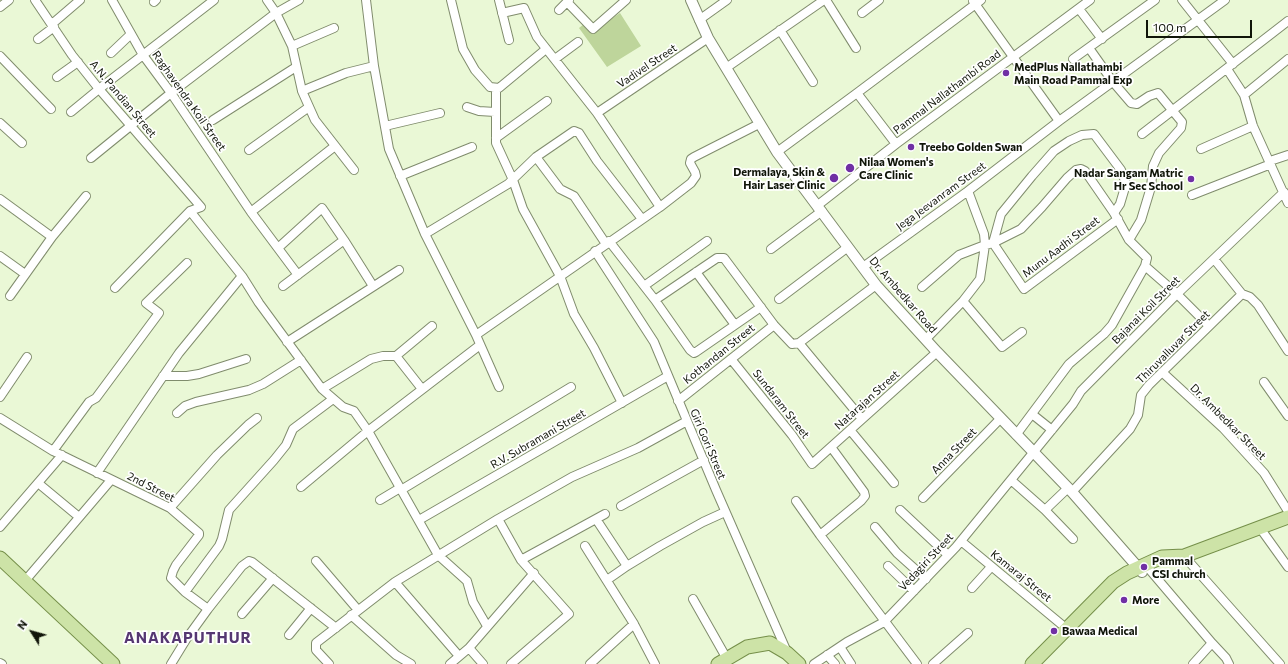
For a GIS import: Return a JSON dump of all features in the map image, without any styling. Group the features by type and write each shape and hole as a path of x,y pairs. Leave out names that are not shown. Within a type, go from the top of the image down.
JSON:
{"main road":[{"path":"1032,664 1108,589 1113,582 1127,573 1143,570 1162,557 1169,558 1184,556 1288,517"},
{"path":"0,558 113,664"},
{"path":"0,564 24,582"},
{"path":"722,661 747,647 770,643 787,652 799,664"}],"street":[{"path":"0,7 9,0"},
{"name":"A.N. Pandian Street","path":"35,0 78,62 99,89 201,207 190,211"},
{"path":"38,39 80,0"},
{"name":"Raghavendra Koil Street","path":"112,0 143,55 171,93 251,212 298,275"},
{"path":"71,112 214,0"},
{"path":"267,0 276,13 292,46 302,91 315,120 354,170"},
{"path":"91,158 171,93 276,13 298,0"},
{"path":"366,0 374,66 389,149 425,234 476,335 499,387"},
{"path":"451,0 463,49 475,70 490,87 499,88 546,49"},
{"path":"499,0 509,40"},
{"path":"559,10 568,1 593,29 626,0"},
{"name":"Dr. Ambedkar Road","path":"691,0 708,38 777,152 876,285 1000,419 1070,490 1143,570"},
{"path":"699,20 727,0"},
{"path":"726,68 825,0 856,48"},
{"path":"862,13 879,0"},
{"name":"Pammal Nallathambi Road","path":"772,249 896,144 1090,0"},
{"path":"1073,60 1155,0"},
{"path":"1182,0 1230,66 1244,95 1253,126 1288,203"},
{"name":"Jega Jeevanram Street","path":"863,267 1225,0"},
{"path":"777,152 857,93 976,1 1013,57 1059,121"},
{"path":"502,13 524,8 537,37 597,113 660,207"},
{"path":"1079,8 1102,40"},
{"path":"1142,134 1288,21"},
{"path":"292,46 334,28"},
{"path":"780,30 813,82"},
{"path":"111,53 131,34"},
{"name":"Vadivel Street","path":"597,113 708,38"},
{"path":"555,59 578,42"},
{"path":"1089,48 1113,82 1134,104 1137,104 1149,96 1158,93 1173,110 1183,125 1159,153 1153,166 1151,187 1141,220 1128,240"},
{"path":"0,56 51,109"},
{"path":"1244,95 1288,59"},
{"path":"57,77 78,62"},
{"path":"302,91 346,73 374,66"},
{"path":"213,120 296,67"},
{"path":"496,88 496,143 513,180 523,208 560,276 574,314 594,348 622,402"},
{"path":"857,93 896,144"},
{"path":"496,138 547,101"},
{"path":"249,150 309,107"},
{"path":"467,107 479,111 495,112"},
{"path":"385,126 440,113"},
{"path":"0,123 22,143"},
{"path":"476,335 660,207 691,183 696,176 690,163 691,159 760,124"},
{"path":"1201,149 1253,126"},
{"path":"425,234 508,184 536,157 574,131 577,131 597,161 642,219"},
{"path":"926,339 963,301 980,279 989,244 1001,214 1054,151 1069,141 1082,135 1094,134 1121,170 1126,184 1116,216"},
{"path":"251,212 335,146"},
{"path":"400,176 472,147"},
{"path":"1192,195 1288,155"},
{"path":"536,157 560,189 574,196 608,243 655,300 690,350 694,353 761,307"},
{"path":"922,287 959,255 989,244 1021,229 1076,170 1080,169 1085,171 1116,216 1128,240 1147,258 1145,266 1112,325 1104,334 1069,364 1016,435"},
{"path":"968,191 989,244"},
{"name":"Bajanai Koil Street","path":"1034,453 1073,404 1080,391 1177,294 1284,192"},
{"path":"10,296 52,237 86,196"},
{"path":"0,199 52,237"},
{"path":"278,248 322,208 373,286"},
{"path":"115,288 190,211 242,276 259,303 322,389 343,408 354,411 368,431 438,555 467,581 473,602 487,626"},
{"name":"Munu Aadhi Street","path":"989,244 1024,289 1116,216"},
{"path":"283,286 344,240"},
{"path":"644,286 707,241"},
{"path":"780,299 848,247"},
{"name":"Giri Gori Street","path":"595,251 654,342 725,512 787,652"},
{"path":"0,256 25,274"},
{"path":"655,300 716,258 724,258 774,325 792,344 799,343 876,285"},
{"path":"1214,259 1242,294 1250,296 1258,305 1288,351"},
{"path":"53,451 89,402 96,398 158,313 146,303 187,263"},
{"path":"1145,266 1177,294 1208,326"},
{"path":"287,342 399,270"},
{"path":"696,272 734,325"},
{"path":"97,473 179,353 242,276"},
{"name":"Thiruvalluvar Street","path":"1044,510 1070,490 1130,429 1138,415 1141,395 1208,326 1242,294"},
{"path":"963,301 1002,347 1022,332"},
{"name":"Kothandan Street","path":"678,401 774,325"},
{"path":"322,389 371,359 383,356 396,356 432,326"},
{"path":"799,343 862,420"},
{"path":"301,488 368,431 480,345"},
{"name":"Natarajan Street","path":"812,464 937,352"},
{"path":"396,356 422,389"},
{"path":"0,397 27,357"},
{"path":"163,376 187,376 199,374 246,359"},
{"name":"Sundaram Street","path":"731,359 792,435 812,464"},
{"path":"177,413 185,406 196,402 249,390 263,384 301,360"},
{"name":"Dr. Ambedkar Street","path":"1162,372 1223,428 1264,474 1288,510"},
{"name":"R.V. Subramani Street","path":"419,520 668,376"},
{"path":"1264,382 1288,416"},
{"path":"380,500 401,489 571,387"},
{"path":"185,592 219,546 230,510 286,445 293,429 333,399"},
{"path":"1032,414 1052,430"},
{"name":"2nd Street","path":"0,418 53,451 170,508 199,532 199,535 176,565 171,578 185,592 208,609"},
{"path":"170,508 217,456 257,418"},
{"name":"Anna Street","path":"923,498 1000,419"},
{"path":"329,664 316,650 315,646 318,641 395,582 498,519 572,477 638,448 687,421"},
{"path":"850,430 894,483"},
{"path":"820,535 865,496 864,492 831,447"},
{"name":"Vedagiri Street","path":"814,664 840,647 884,622 961,541 1034,453"},
{"path":"0,527 62,455"},
{"path":"621,506 704,460"},
{"path":"24,582 111,480"},
{"path":"1011,480 1044,510 1073,540"},
{"path":"38,483 79,517"},
{"path":"796,501 884,622 917,664"},
{"path":"900,510 948,555"},
{"path":"607,580 672,539 725,512"},
{"path":"521,560 605,514"},
{"path":"498,519 521,560 569,614 511,664"},
{"path":"596,519 627,566"},
{"path":"875,527 897,553 926,579"},
{"path":"1260,528 1288,567"},
{"name":"Kamaraj Street","path":"961,541 1067,629"},
{"path":"586,546 634,624 655,664"},
{"path":"1184,556 1280,664"},
{"path":"171,664 187,638 208,609 242,566 249,561 336,628"},
{"path":"316,561 355,613 396,655 411,664"},
{"path":"888,566 914,591"},
{"path":"972,588 991,567"},
{"path":"1143,570 1226,658 1229,664"},
{"path":"450,664 469,648 534,574"},
{"path":"242,614 273,578"},
{"path":"395,582 459,656"},
{"path":"693,599 722,661"},
{"path":"289,635 311,608"},
{"path":"590,664 634,624"},
{"path":"933,664 968,633"},
{"path":"1193,664 1212,643"},
{"path":"840,647 852,664"},
{"path":"469,648 483,664"},
{"path":"827,655 835,664"}],"green space":[{"path":"620,13 641,46 607,67 579,28 584,24 591,32"}],"place":[{"name":"MedPlus Nallathambi Main Road Pammal Exp","path":"1006,73"},
{"name":"Treebo Golden Swan","path":"911,147"},
{"name":"Nilaa Women's Care Clinic","path":"850,168"},
{"name":"Dermalaya, Skin & Hair Laser Clinic","path":"834,178"},
{"name":"Nadar Sangam Matric Hr Sec School","path":"1191,179"},
{"name":"Pammal CSI church","path":"1144,567"},
{"name":"More","path":"1124,600"},
{"name":"Bawaa Medical","path":"1054,631"}],"district":[{"name":"ANAKAPUTHUR","path":"188,638"}]}
